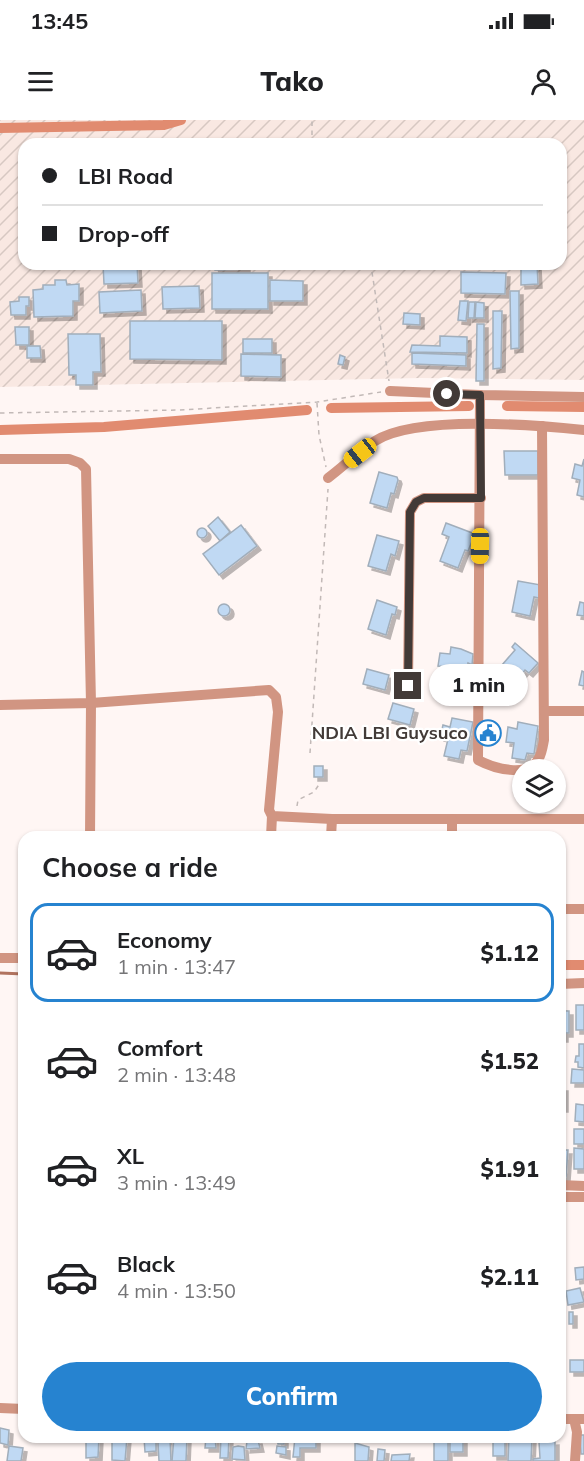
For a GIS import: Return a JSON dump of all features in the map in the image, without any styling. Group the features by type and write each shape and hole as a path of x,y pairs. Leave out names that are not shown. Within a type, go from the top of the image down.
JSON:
{"street":[{"path":"390,390 542,426 584,430"},
{"path":"328,478 376,440 411,428 481,411 584,397"},
{"path":"481,411 478,760 494,768 513,770 529,768 538,760 544,740 542,426"},
{"path":"0,459 69,459 80,463 86,469 91,703 90,831"},
{"path":"408,686 410,512 416,502 424,498 481,498"},
{"path":"0,705 91,703 269,690 276,697 278,712 269,810 272,816 271,831"},
{"path":"544,711 584,711"},
{"path":"272,816 294,819 584,819"},
{"path":"331,831 332,819"},
{"path":"452,819 452,831"},
{"path":"566,909 584,909"},
{"path":"0,958 18,958"},
{"path":"566,984 584,983"},
{"path":"566,1185 584,1186"},
{"path":"566,1197 584,1197"},
{"path":"0,1408 18,1409"},
{"path":"575,1461 579,1419"}],"path":[{"path":"312,120 312,138"},
{"path":"0,413 179,410 317,402 390,390 372,270"},
{"path":"310,753 328,478 317,402"},
{"path":"294,819 298,800 315,792 320,783"}],"shaded area":[{"path":"0,120 584,120 584,380 420,378 0,387"}],"building":[{"path":"103,270 137,270 138,283 104,284"},
{"path":"521,270 537,270 538,284 521,285"},
{"path":"461,272 506,273 505,294 461,293"},
{"path":"212,273 268,273 268,309 212,309"},
{"path":"55,280 66,280 67,285 79,284 79,301 73,301 73,316 34,317 33,290 43,289 43,285 55,285"},
{"path":"270,280 303,281 303,301 270,301"},
{"path":"199,286 200,308 163,309 162,287"},
{"path":"141,290 142,311 100,313 99,292"},
{"path":"510,291 519,291 519,348 511,349"},
{"path":"19,297 29,297 26,315 11,315 10,302 19,301"},
{"path":"460,301 468,301 466,321 458,320"},
{"path":"469,302 475,302 474,318 468,318"},
{"path":"476,302 484,303 484,318 475,318"},
{"path":"493,311 502,311 501,368 493,369"},
{"path":"404,313 420,314 420,325 403,324"},
{"path":"130,321 222,321 222,360 130,359"},
{"path":"477,324 484,324 484,381 476,381"},
{"path":"15,327 29,327 29,345 16,345"},
{"path":"68,334 100,334 101,372 93,372 93,385 76,385 76,375 69,375"},
{"path":"440,336 467,337 467,353 410,352 412,345 440,346"},
{"path":"243,339 272,339 272,353 243,353"},
{"path":"27,346 40,346 41,358 27,358"},
{"path":"412,353 466,355 466,366 412,364"},
{"path":"241,354 281,355 281,377 241,376"},
{"path":"340,355 345,357 343,365 338,364"},
{"path":"504,451 538,451 538,475 505,475"},
{"path":"584,459 584,497 577,495 580,480 572,478 575,464 582,466"},
{"path":"379,472 397,477 398,480 387,508 370,503"},
{"path":"218,517 230,532 220,541 208,526"},
{"path":"446,523 475,534 458,568 440,561 449,537 442,534"},
{"path":"241,525 257,546 219,575 203,554"},
{"path":"202,528 206,529 206,537 202,538 198,537 197,533 198,529"},
{"path":"377,535 399,541 395,556 391,554 386,571 368,566"},
{"path":"518,581 541,585 539,598 534,597 530,616 512,612"},
{"path":"377,600 397,607 395,615 392,614 386,635 368,629"},
{"path":"580,602 584,603 584,616 577,615"},
{"path":"224,604 230,610 224,616 218,610"},
{"path":"515,643 538,663 529,673 525,670 518,679 502,665 515,650 512,647"},
{"path":"451,647 473,654 472,665 468,663 466,679 459,678 458,688 444,685 447,667 438,666 440,653 450,654"},
{"path":"367,669 389,675 385,690 363,684"},
{"path":"582,671 584,672 584,686 579,685"},
{"path":"393,703 414,709 410,725 388,719"},
{"path":"452,718 473,722 467,751 461,750 459,759 444,756 448,739 440,737 443,725 450,727"},
{"path":"518,722 538,726 534,754 527,753 525,759 512,758 514,743 506,742 508,727 517,729"},
{"path":"314,766 323,766 323,777 314,777"},
{"path":"576,1005 584,1005 584,1030 576,1030"},
{"path":"566,1011 569,1011 569,1033 566,1033"},
{"path":"579,1044 584,1044 584,1068 578,1067 578,1062 575,1062 576,1056 579,1056"},
{"path":"572,1069 584,1070 584,1083 571,1083"},
{"path":"576,1104 584,1105 584,1122 575,1121"},
{"path":"574,1129 584,1129 584,1144 574,1144"},
{"path":"574,1148 584,1149 584,1169 574,1169"},
{"path":"566,1150 568,1150 566,1177"},
{"path":"584,1267 584,1279 576,1280 575,1268"},
{"path":"580,1288 584,1302 568,1305 566,1291"},
{"path":"569,1312 573,1312 573,1324 569,1324"},
{"path":"570,1360 584,1360 584,1372 570,1372"},
{"path":"0,1428 9,1430 8,1445 0,1443"},
{"path":"580,1435 584,1435 584,1454 581,1454"},
{"path":"86,1443 99,1443 98,1457 86,1458"},
{"path":"112,1443 126,1443 125,1461 112,1460"},
{"path":"144,1443 156,1443 156,1451 145,1452"},
{"path":"158,1443 170,1443 171,1461 159,1461"},
{"path":"174,1443 187,1443 186,1461 172,1461"},
{"path":"205,1443 216,1443 216,1448 205,1448"},
{"path":"221,1443 229,1443 228,1458 220,1458"},
{"path":"247,1443 259,1443 260,1448 246,1449"},
{"path":"294,1443 316,1443 316,1448 300,1448 300,1457 293,1457"},
{"path":"355,1443 369,1447 368,1461 355,1461"},
{"path":"434,1443 448,1443 448,1461 434,1461"},
{"path":"450,1443 463,1443 463,1452 450,1452"},
{"path":"493,1443 505,1443 505,1456 493,1456"},
{"path":"509,1443 532,1443 531,1461 508,1461"},
{"path":"539,1443 555,1443 555,1461 533,1461 533,1459 540,1458"},
{"path":"9,1446 23,1448 21,1461 7,1461"},
{"path":"277,1446 286,1447 286,1455 276,1453"},
{"path":"233,1447 244,1447 245,1460 232,1459"},
{"path":"378,1449 385,1450 384,1461 377,1461"},
{"path":"410,1454 409,1461 391,1461 392,1455"}],"waterway":[{"path":"0,128 164,125 181,120"},
{"path":"331,408 469,406"},
{"path":"507,406 584,407"},
{"path":"0,430 104,427 307,410"},
{"path":"566,965 584,965"},
{"path":"0,973 18,974"}],"place":[{"name":"NDIA LBI Guysuco","path":"488,733"}],"route":[{"path":"408,686 410,512 416,502 424,498 481,498 480,395 447,394"}]}
